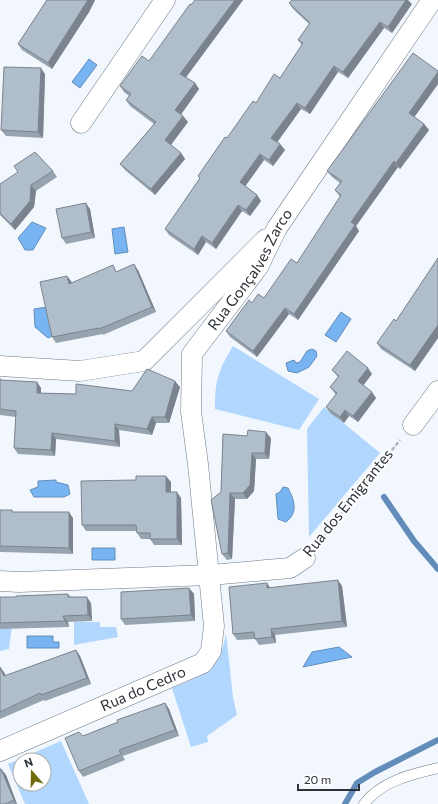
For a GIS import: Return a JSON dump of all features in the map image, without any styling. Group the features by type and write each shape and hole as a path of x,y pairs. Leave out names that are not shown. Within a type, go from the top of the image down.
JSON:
{"street":[{"path":"81,123 165,0"},
{"name":"Rua Gonçalves Zarco","path":"210,575 191,412 192,354 258,267 277,228 432,0"},
{"path":"0,366 80,371 144,361 277,228"},
{"path":"413,425 438,391"},
{"name":"Rua dos Emigrantes","path":"0,581 27,582 210,575 290,568 305,558"},
{"name":"Rua do Cedro","path":"0,751 202,663 211,650 214,626 210,575"}],"lane":[{"path":"364,804 370,796 403,776 438,768"}],"path":[{"name":"Rua dos Emigrantes","path":"305,558 413,425"}],"shaded area":[{"path":"89,59 97,65 80,88 72,82"},
{"path":"32,222 46,228 33,250 25,250 18,238"},
{"path":"124,227 128,252 115,254 112,229"},
{"path":"60,305 55,335 48,338 35,327 34,309"},
{"path":"341,312 351,319 336,342 325,335"},
{"path":"233,346 319,399 299,430 215,409 218,376"},
{"path":"312,349 316,351 317,356 309,367 297,373 288,371 286,363 294,360 296,363 300,362 307,351"},
{"path":"324,407 380,453 309,537 307,429"},
{"path":"56,480 56,482 68,485 70,494 64,497 34,497 30,490 38,487 38,481"},
{"path":"283,487 288,488 294,502 294,511 286,522 278,519 276,494 280,492"},
{"path":"92,548 115,548 115,560 92,560"},
{"path":"74,622 100,622 100,627 116,627 118,637 74,645"},
{"path":"0,625 12,626 9,649 0,651"},
{"path":"226,633 233,697 237,715 207,736 208,742 191,747 172,688 201,675 215,663 220,655"},
{"path":"27,636 53,636 53,642 59,642 59,648 27,648"},
{"path":"339,647 352,657 303,667 312,652"},
{"path":"61,741 89,804 25,804 20,792 52,792 52,752 36,752"},
{"path":"12,762 12,773 8,764"}],"building":[{"path":"47,0 88,0 48,63 18,44"},
{"path":"195,0 235,0 180,74 195,83 175,110 183,116 165,140 181,153 151,189 120,164 156,122 126,100 131,94 120,86 142,56 149,61 190,4 191,5"},
{"path":"292,0 406,0 388,27 380,22 343,72 334,66 305,108 297,103 271,138 280,144 269,160 260,154 240,182 257,195 246,210 238,205 212,243 202,236 194,249 165,229 200,178 198,176 225,137 227,138 253,101 256,103 274,74 280,78 303,43 298,40 310,23 289,3"},
{"path":"413,53 438,71 409,113 424,124 396,163 394,161 351,222 355,225 294,314 285,308 253,351 226,331 249,300 252,303 258,294 264,298 291,259 297,263 341,195 335,190 342,181 327,171"},
{"path":"4,67 41,68 38,132 1,130"},
{"path":"35,152 53,171 31,185 30,201 11,224 0,213 0,184 18,172 14,166"},
{"path":"86,203 91,232 62,238 56,209"},
{"path":"438,258 438,325 410,365 377,343 394,319 396,321"},
{"path":"134,264 152,307 99,329 52,337 40,282 67,276 69,284 113,265 116,272"},
{"path":"347,351 368,368 358,381 372,392 353,416 345,410 340,417 326,407 337,393 330,387 339,376 332,370"},
{"path":"147,369 175,381 165,417 152,417 147,429 115,424 115,441 52,433 51,450 14,448 16,411 0,409 0,380 37,382 37,393 76,394 76,384 132,391"},
{"path":"248,430 266,432 265,453 252,453 250,485 243,493 230,493 228,553 222,554 211,500 221,492 223,434 247,436"},
{"path":"136,476 166,476 166,492 177,492 177,539 150,539 150,533 137,533 136,525 82,525 81,481 136,480"},
{"path":"0,510 12,510 12,512 69,512 69,548 0,546"},
{"path":"338,580 342,621 271,629 272,637 255,639 254,632 233,634 229,587 267,583 267,588"},
{"path":"189,588 191,615 121,619 121,592"},
{"path":"68,594 68,597 87,597 88,615 63,616 65,621 0,623 0,597"},
{"path":"76,650 87,678 41,695 40,693 0,712 0,667 4,676"},
{"path":"165,703 175,730 119,750 121,754 79,771 65,738 79,732 83,736 118,722 117,720"},
{"path":"0,769 14,800 5,804 0,804"}],"waterway":[{"path":"384,497 414,541 438,569"},
{"path":"345,804 357,783 375,772 438,740"}]}
